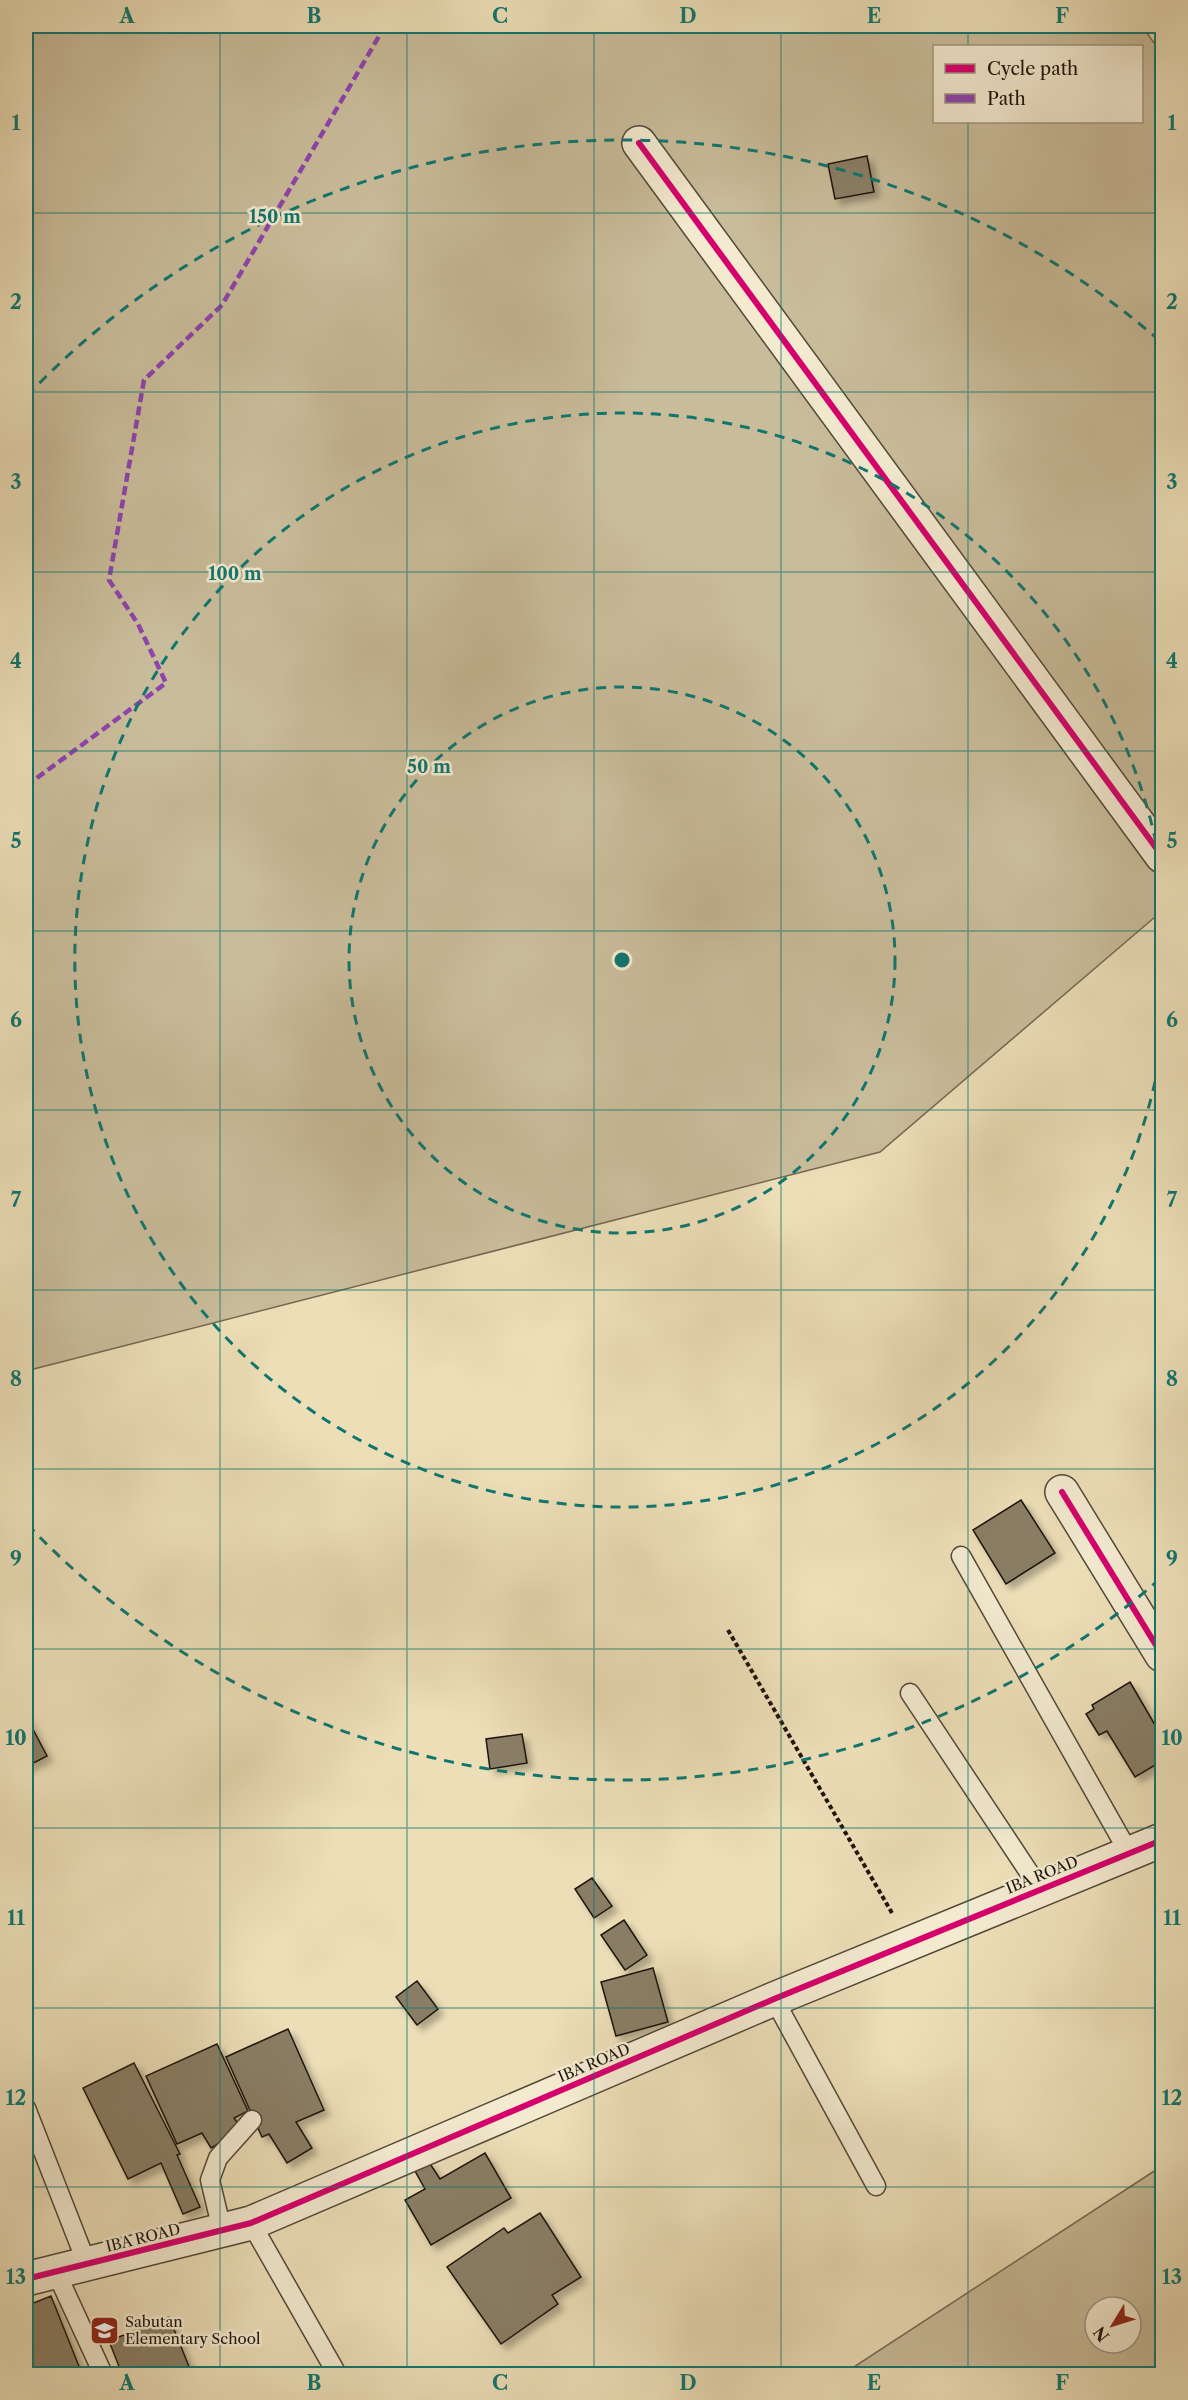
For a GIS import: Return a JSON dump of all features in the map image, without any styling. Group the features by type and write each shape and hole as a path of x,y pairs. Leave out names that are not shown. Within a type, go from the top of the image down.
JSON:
{"street":[{"path":"639,143 1162,856"},
{"path":"1062,1492 1162,1655"},
{"name":"IBA ROAD","path":"56,2272 236,2227 774,1999 1162,1840"}],"lane":[{"path":"960,1556 1129,1853"},
{"path":"910,1693 1040,1889"},
{"path":"774,1999 876,2186"},
{"path":"26,2108 56,2272 103,2374"},
{"path":"252,2120 218,2158 210,2180 236,2227 338,2374"}],"path":[{"path":"728,1630 909,1943"}],"shaded area":[{"path":"26,26 1142,26 1162,54 1162,911 880,1152 26,1371"},
{"path":"1162,2166 1162,2374 843,2374"}],"building":[{"path":"867,156 874,192 835,199 828,164"},
{"path":"1021,1500 1055,1553 1006,1584 973,1530"},
{"path":"1130,1682 1162,1737 1162,1761 1135,1777 1107,1731 1099,1735 1086,1714 1094,1709 1092,1705"},
{"path":"26,1716 47,1756 26,1767"},
{"path":"522,1734 527,1763 490,1769 486,1739"},
{"path":"592,1878 612,1906 594,1918 575,1889"},
{"path":"624,1920 647,1955 625,1970 601,1935"},
{"path":"653,1968 668,2022 616,2036 601,1982"},
{"path":"417,1981 438,2009 417,2025 396,1997"},
{"path":"288,2029 324,2110 296,2122 312,2148 287,2163 269,2134 262,2137 226,2057"},
{"path":"217,2044 248,2111 234,2118 242,2130 211,2148 202,2133 177,2144 146,2076"},
{"path":"134,2063 180,2154 177,2155 200,2207 183,2214 161,2163 128,2179 83,2088"},
{"path":"485,2153 511,2198 431,2245 405,2200 425,2189 415,2171 429,2162 440,2179"},
{"path":"540,2213 581,2277 552,2295 558,2304 501,2344 447,2267 504,2228 508,2233"},
{"path":"51,2296 82,2374 26,2374 26,2306"},
{"path":"169,2317 192,2374 122,2374 109,2341"}],"marked path":[{"path":"26,786 166,683 138,624 109,580 144,380 222,305 385,26"}],"cycle path":[{"path":"639,143 1162,856"},
{"path":"1062,1492 1162,1655"},
{"path":"26,2279 251,2223 774,1999 1162,1840"}],"place":[{"name":"Sabutan Elementary School","path":"104,2331"}]}
